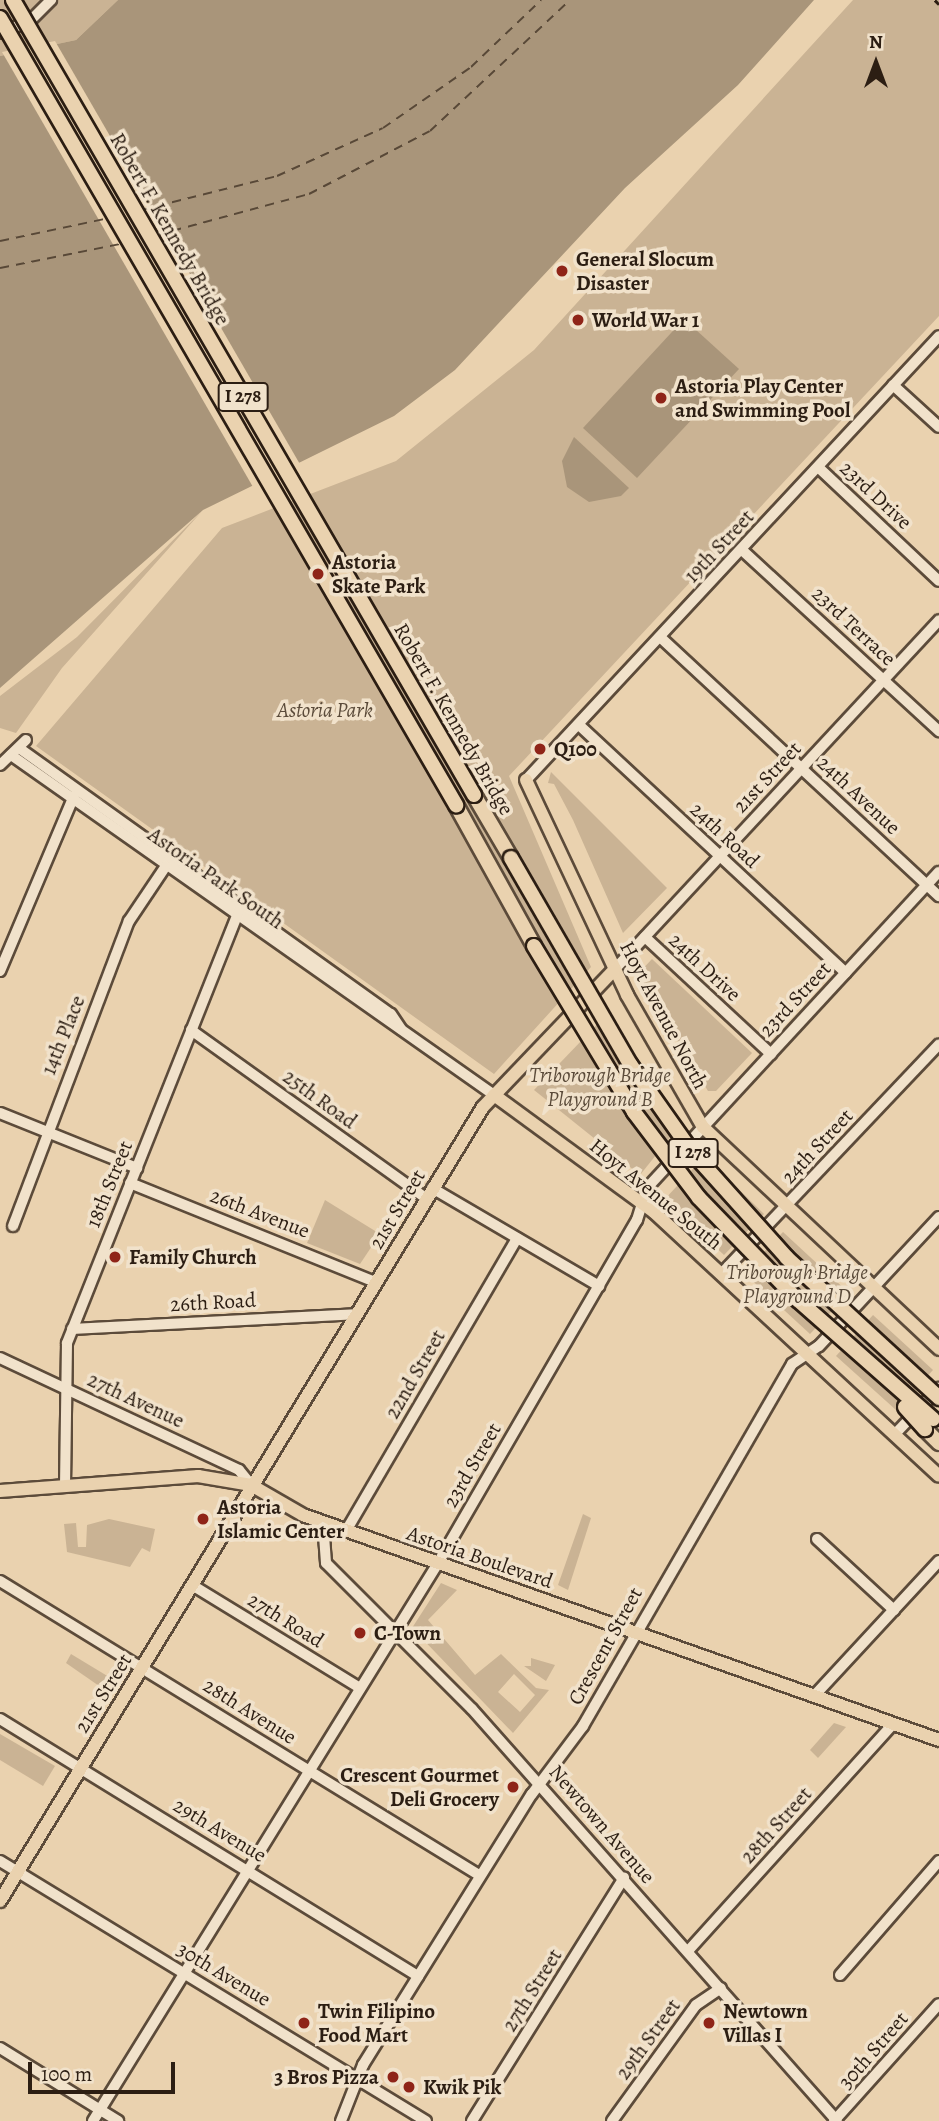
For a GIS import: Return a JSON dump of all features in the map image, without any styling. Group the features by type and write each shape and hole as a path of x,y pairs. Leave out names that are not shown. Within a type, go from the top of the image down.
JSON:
{"highway":[{"name":"Robert F. Kennedy Bridge","path":"13,0 650,1095 745,1214 939,1398"},
{"name":"Robert F. Kennedy Bridge","path":"0,18 613,1081 722,1224 879,1371"},
{"path":"879,1371 905,1407 931,1424 939,1436"},
{"name":"I 278","path":"879,1371 931,1424"},
{"path":"931,1424 939,1443"}],"main road":[{"name":"Hoyt Avenue North","path":"526,780 615,969 702,1127 939,1349"},
{"name":"21st Street","path":"0,1901 429,1193 494,1095 615,969"},
{"name":"Hoyt Avenue South","path":"494,1095 642,1203 722,1273 939,1476"},
{"name":"Astoria Boulevard","path":"0,1491 198,1476 251,1485 346,1531 939,1740"}],"street":[{"path":"0,33 30,21 51,0"},
{"name":"19th Street","path":"526,780 743,550 939,336"},
{"path":"893,385 939,428"},
{"name":"23rd Drive","path":"818,467 939,581"},
{"name":"23rd Terrace","path":"743,550 939,731"},
{"name":"21st Street","path":"615,969 939,620"},
{"name":"24th Avenue","path":"660,637 939,896"},
{"name":"24th Road","path":"579,724 846,973"},
{"path":"0,765 18,748"},
{"name":"Astoria Park South","path":"18,748 494,1095"},
{"name":"Astoria Park South","path":"18,748 71,799 166,866 239,911"},
{"path":"0,971 71,799 79,790"},
{"name":"14th Place","path":"13,1226 130,921 166,866"},
{"name":"23rd Street","path":"93,2121 438,1563 599,1286 642,1203 647,1188 939,872"},
{"name":"18th Street","path":"65,1486 63,1387 72,1329 239,911"},
{"name":"24th Drive","path":"645,937 771,1054"},
{"name":"25th Road","path":"191,1030 429,1193 517,1237 599,1286"},
{"name":"24th Street","path":"722,1273 939,1044"},
{"path":"0,1113 136,1168"},
{"name":"26th Avenue","path":"130,1183 375,1282"},
{"name":"Crescent Street","path":"341,2121 357,2078 479,1875 539,1783 583,1726 792,1364 807,1354 939,1217"},
{"name":"22nd Street","path":"346,1531 517,1237"},
{"name":"26th Road","path":"72,1329 355,1314"},
{"name":"27th Avenue","path":"0,1358 239,1470 251,1485"},
{"path":"895,1434 939,1388"},
{"name":"Newtown Avenue","path":"323,1522 326,1563 539,1783 836,2120"},
{"path":"817,1539 894,1610"},
{"path":"814,1696 939,1561"},
{"name":"28th Avenue","path":"0,1581 479,1875"},
{"name":"27th Road","path":"192,1585 360,1688"},
{"name":"29th Avenue","path":"0,1719 248,1869 418,1976"},
{"name":"28th Street","path":"688,1951 893,1724"},
{"name":"30th Avenue","path":"0,1861 426,2121"},
{"path":"840,1975 939,1861"},
{"name":"27th Street","path":"472,2121 624,1878"},
{"name":"29th Street","path":"612,2121 696,2005 721,1988"},
{"name":"30th Street","path":"836,2120 939,2004"},
{"path":"0,2048 118,2121"}],"green space":[{"path":"0,0 118,0 76,40 0,56"},
{"name":"Astoria Park","path":"853,0 939,0 939,316 509,776 591,967 494,1074 36,746 222,528 396,461 534,350"},
{"path":"203,510 62,668 16,733 0,728 0,696 77,637"},
{"path":"551,772 667,888 623,933 573,820 554,784 548,783"},
{"path":"652,959 752,1053 716,1091 708,1091 637,975"},
{"name":"Triborough Bridge Playground B","path":"608,1013 676,1130 640,1175 534,1090"},
{"path":"705,1156 764,1214 724,1255 664,1200"},
{"path":"325,1200 380,1234 360,1264 307,1243"},
{"name":"Triborough Bridge Playground D","path":"783,1232 849,1293 810,1334 744,1273"},
{"path":"873,1315 933,1370 896,1410 836,1356"},
{"path":"583,1514 591,1518 568,1590 558,1585"},
{"path":"109,1519 155,1529 150,1552 142,1548 130,1567 67,1552 64,1524 76,1523 78,1547 86,1547 87,1525"},
{"path":"441,1583 457,1590 428,1620 475,1675 501,1654 536,1688 549,1690 513,1733 412,1628","holes":["514,1674 535,1695 520,1712 498,1692"]},
{"path":"71,1654 109,1677 102,1688 66,1663"},
{"path":"531,1658 555,1665 546,1681 524,1666 531,1666"},
{"path":"834,1723 846,1727 818,1758 810,1750"},
{"path":"0,1734 55,1766 43,1786 0,1760"}],"shaded area":[{"path":"118,0 814,0 738,85 625,188 455,370 394,416 203,510 0,688 0,56 76,40"},
{"name":"Astoria Play Center and Swimming Pool","path":"684,319 739,369 637,478 583,428"},
{"path":"574,437 629,488 621,496 589,502 567,487 562,461"}],"pier":[{"path":"55,41 301,466 253,487 2,52"}],"ferry route":[{"path":"141,210 277,176 383,128 471,67 541,0"},
{"path":"157,235 309,194 430,131 570,0"},
{"path":"0,241 109,218"},
{"path":"0,268 125,243"}],"railway":[{"path":"935,0 939,4"}],"place":[{"name":"General Slocum Disaster","path":"562,271"},
{"name":"World War 1","path":"578,320"},
{"name":"Astoria Play Center and Swimming Pool","path":"661,398"},
{"name":"Astoria Skate Park","path":"318,574"},
{"name":"Q100","path":"540,749"},
{"name":"Family Church","path":"115,1257"},
{"name":"Astoria Islamic Center","path":"203,1519"},
{"name":"C-Town","path":"360,1633"},
{"name":"Crescent Gourmet Deli Grocery","path":"513,1787"},
{"name":"Twin Filipino Food Mart","path":"304,2023"},
{"name":"Newtown Villas I","path":"709,2023"},
{"name":"3 Bros Pizza","path":"393,2077"},
{"name":"Kwik Pik","path":"409,2087"}]}
